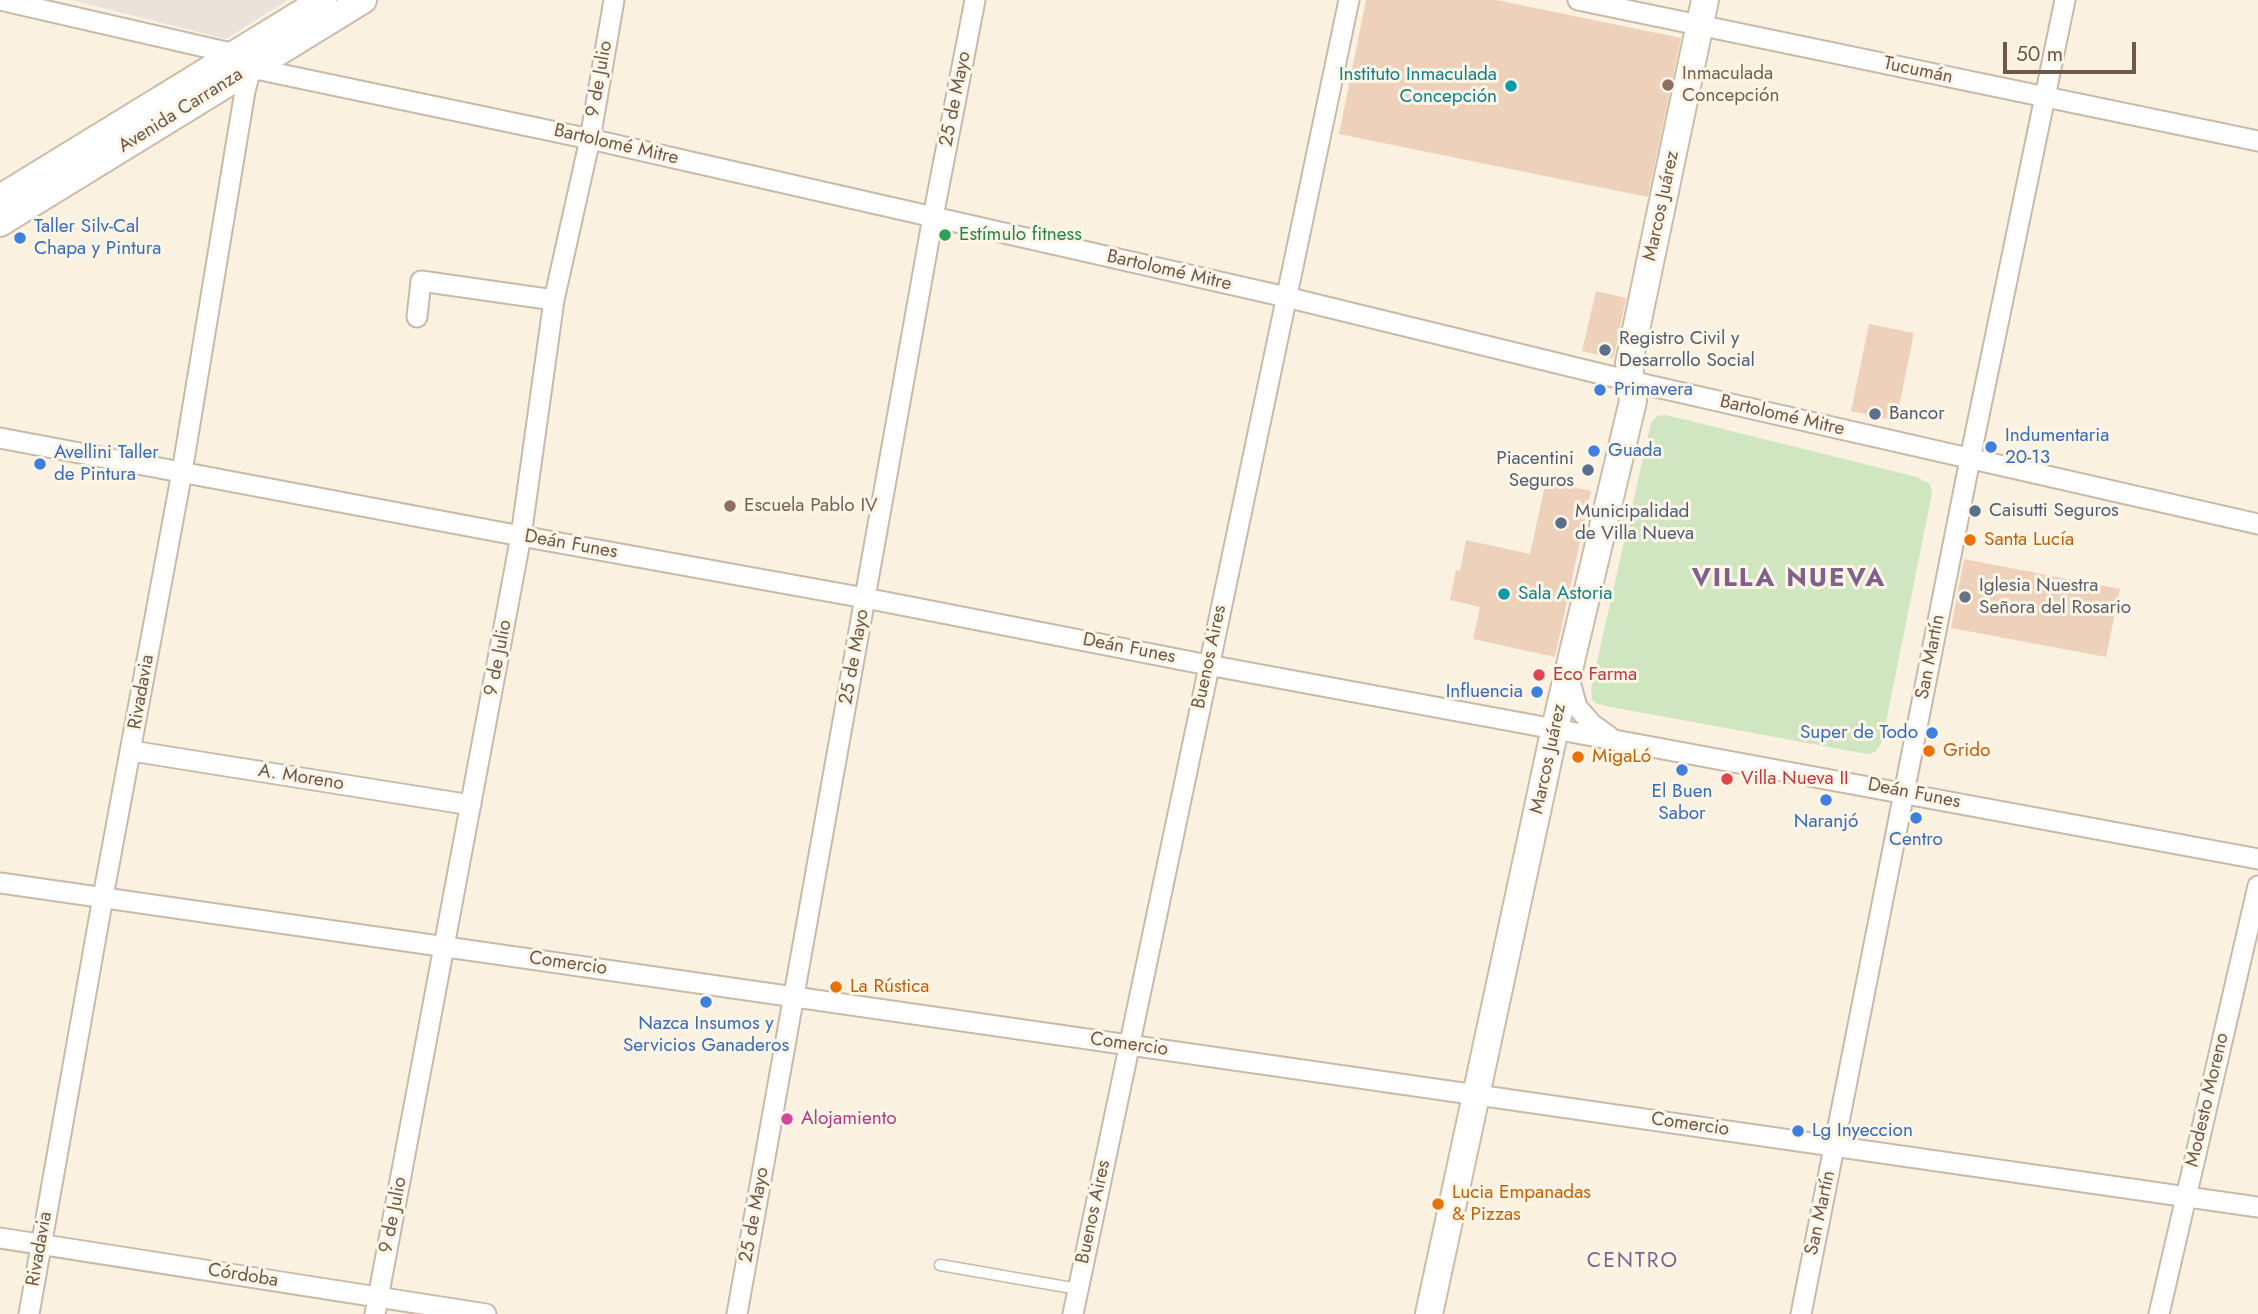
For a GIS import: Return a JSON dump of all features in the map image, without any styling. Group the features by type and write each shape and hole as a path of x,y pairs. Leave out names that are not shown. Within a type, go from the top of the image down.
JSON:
{"main road":[{"name":"Avenida Carranza","path":"0,223 243,61 323,0"},
{"name":"Avenida Carranza","path":"0,198 243,61 363,0"},
{"name":"Marcos Juárez","path":"1429,1314 1555,728 1633,401 1629,363 1705,0"}],"street":[{"name":"9 de Julio","path":"376,1306 521,536 554,300 590,139 614,0"},
{"name":"25 de Mayo","path":"737,1314 933,217 975,0"},
{"name":"Buenos Aires","path":"1073,1314 1349,0"},
{"name":"Tucumán","path":"1578,0 2258,141"},
{"name":"San Martín","path":"1801,1314 1970,458 2065,0"},
{"name":"Bartolomé Mitre","path":"0,1 243,61 1286,297 1630,381 2258,524"},
{"name":"Rivadavia","path":"29,1314 182,472 245,91 243,61"},
{"path":"418,317 421,281 554,300"},
{"name":"Deán Funes","path":"0,438 2258,859"},
{"path":"1568,670 1577,707 1592,724 1615,739"},
{"name":"A. Moreno","path":"132,751 471,805"},
{"name":"Comercio","path":"0,883 2258,1207"},
{"name":"Modesto Moreno","path":"2159,1314 2258,886"},
{"name":"Córdoba","path":"0,1238 376,1306 486,1314"}],"lane":[{"path":"940,1265 1078,1289"}],"shaded area":[{"path":"71,0 288,0 226,39"}],"green space":[{"path":"1666,415 1917,477 1930,484 1932,493 1882,742 1875,752 1867,754 1606,706 1595,703 1592,699 1591,688 1651,423 1657,416"}],"building":[{"name":"Instituto Inmaculada Concepción","path":"1366,0 1496,0 1681,38 1648,197 1339,134"},
{"path":"1596,291 1626,298 1612,358 1582,351"},
{"path":"1869,324 1914,333 1896,421 1851,411"},
{"path":"1546,481 1591,491 1555,657 1473,639 1480,607 1450,600 1456,570 1460,571 1466,540 1530,554"},
{"path":"1964,559 2120,589 2106,657 1951,628"}],"place":[{"name":"Inmaculada Concepción","path":"1668,85"},
{"name":"Instituto Inmaculada Concepción","path":"1511,86"},
{"name":"Estímulo fitness","path":"945,235"},
{"name":"Taller Silv-Cal Chapa y Pintura","path":"20,238"},
{"name":"Registro Civil y Desarrollo Social","path":"1605,350"},
{"name":"Primavera","path":"1600,390"},
{"name":"Bancor","path":"1875,414"},
{"name":"Indumentaria 20-13","path":"1991,447"},
{"name":"Guada","path":"1594,451"},
{"name":"Avellini Taller de Pintura","path":"40,464"},
{"name":"Piacentini Seguros","path":"1588,470"},
{"name":"Escuela Pablo IV","path":"730,506"},
{"name":"Caisutti Seguros","path":"1975,511"},
{"name":"Municipalidad de Villa Nueva","path":"1561,523"},
{"name":"Santa Lucía","path":"1970,540"},
{"name":"Sala Astoria","path":"1504,594"},
{"name":"Iglesia Nuestra Señora del Rosario","path":"1965,597"},
{"name":"Eco Farma","path":"1539,675"},
{"name":"Influencia","path":"1537,692"},
{"name":"Super de Todo","path":"1932,733"},
{"name":"Grido","path":"1929,751"},
{"name":"MigaLó","path":"1578,757"},
{"name":"El Buen Sabor","path":"1682,770"},
{"name":"Villa Nueva II","path":"1727,779"},
{"name":"Naranjó","path":"1826,800"},
{"name":"Centro","path":"1916,818"},
{"name":"La Rústica","path":"836,987"},
{"name":"Nazca Insumos y Servicios Ganaderos","path":"706,1002"},
{"name":"Alojamiento","path":"787,1119"},
{"name":"Lg Inyeccion","path":"1798,1131"},
{"name":"Lucia Empanadas & Pizzas","path":"1438,1204"}],"district":[{"name":"VILLA NUEVA","path":"1789,580"},
{"name":"CENTRO","path":"1633,1262"}]}
